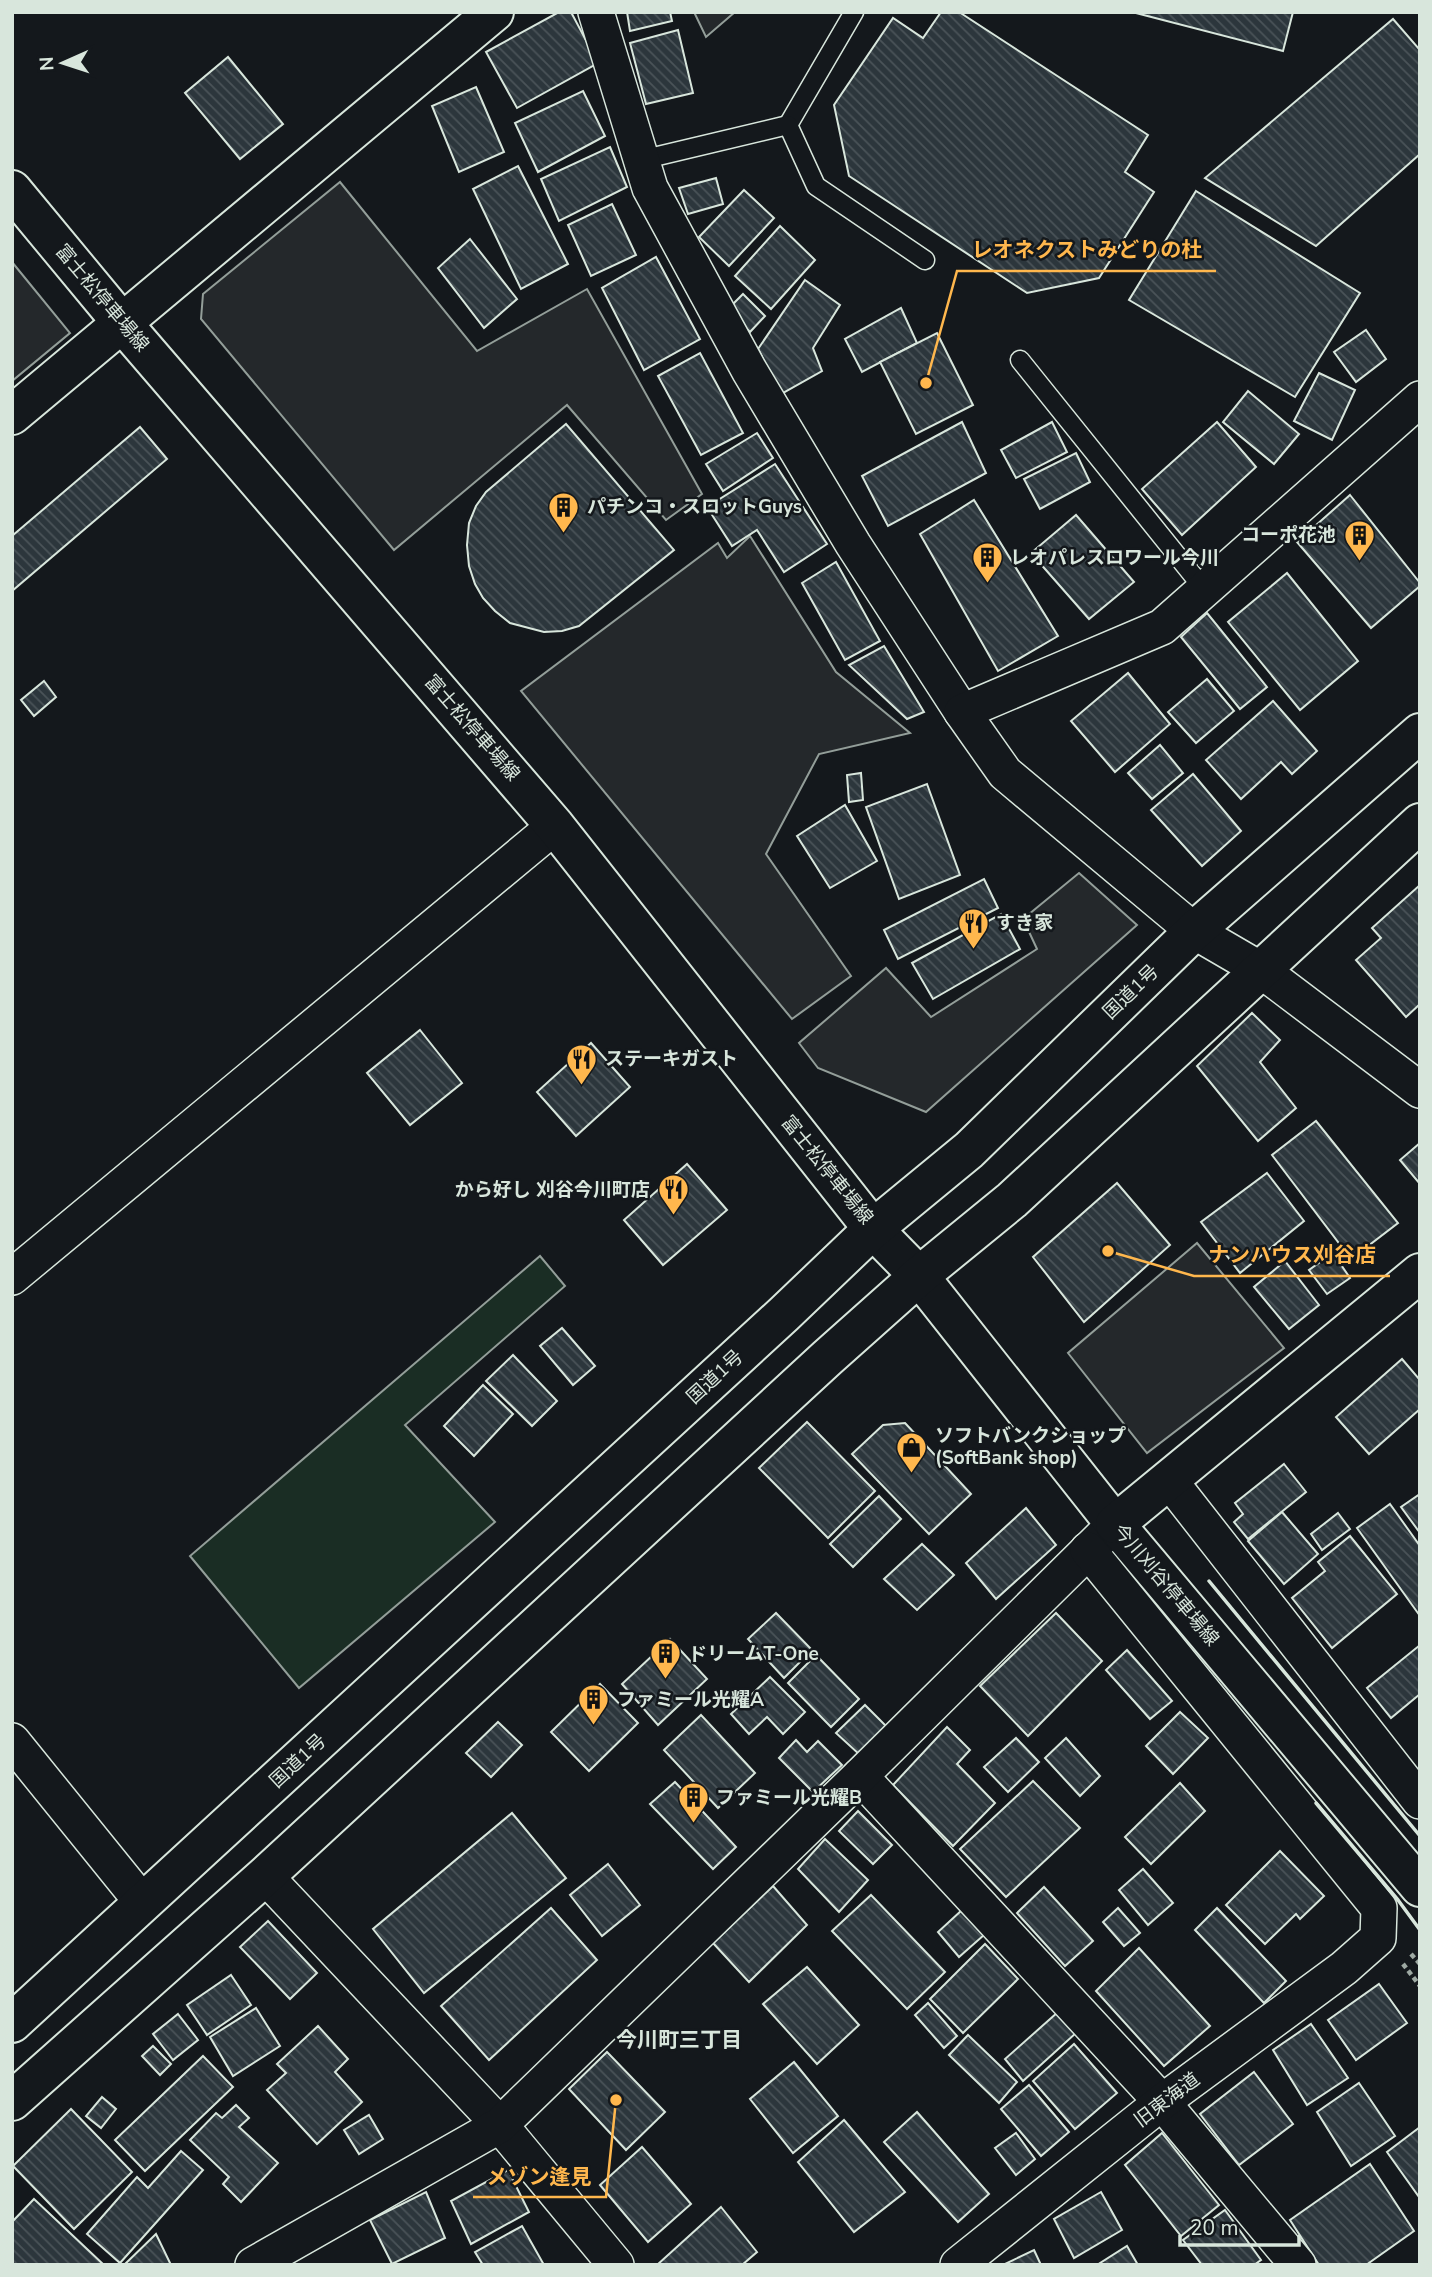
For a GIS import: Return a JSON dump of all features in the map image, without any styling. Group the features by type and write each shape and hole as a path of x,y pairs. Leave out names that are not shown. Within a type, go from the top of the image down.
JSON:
{"main road":[{"path":"12,415 494,12"},
{"name":"富士松停車場線","path":"12,190 123,324 555,826 873,1229 919,1276"},
{"name":"国道1号","path":"12,2023 784,1314 873,1229 969,1150 1194,931 1420,733"},
{"path":"12,2101 265,1876 806,1377 919,1276 1012,1200 1420,823"},
{"name":"今川刈谷停車場線","path":"919,1276 1115,1524 1420,1887"},
{"path":"1115,1524 1416,1286"}],"street":[{"path":"596,12 650,188 749,370 853,544 1004,773 1194,931 1261,970 1420,1090"},
{"path":"962,712 1162,627 1420,399"},
{"path":"12,1277 555,826"},
{"path":"1169,1480 1420,1801"},
{"path":"253,2265 500,2125 1115,1524"},
{"name":"旧東海道","path":"958,2265 1162,2102 1344,1968 1378,1938 1379,1908 1088,1550"},
{"path":"12,1741 143,1903"},
{"path":"860,1776 1162,2102 1298,2265"},
{"path":"265,1876 500,2125 617,2265"}],"lane":[{"path":"641,160 788,125 854,12"},
{"path":"788,125 816,186 925,260"},
{"path":"1020,360 1204,589"}],"green space":[{"path":"540,1256 565,1286 405,1425 495,1522 299,1688 190,1556"}],"shaded area":[{"path":"694,12 735,12 706,37"},
{"path":"340,182 477,351 587,289 702,494 666,520 567,405 394,550 201,319 203,294"},
{"path":"12,262 70,333 12,381"},
{"path":"750,536 836,672 910,733 819,754 766,854 851,976 792,1019 521,691 718,543 727,558"},
{"path":"1079,873 1137,925 926,1112 818,1068 799,1043 886,968 931,1017 1037,949 1023,919"},
{"path":"1197,1243 1284,1348 1147,1453 1068,1353"}],"building":[{"path":"559,12 571,12 598,63 517,108 486,52"},
{"path":"627,12 670,12 672,21 630,31"},
{"path":"941,12 959,12 1148,135 1125,172 1154,192 1099,278 1027,293 849,176 834,105 893,18 923,38"},
{"path":"1132,12 1293,12 1283,51"},
{"path":"1393,19 1420,50 1420,154 1316,246 1205,178"},
{"path":"678,30 693,93 646,104 630,43"},
{"path":"228,57 283,124 240,159 185,93"},
{"path":"476,87 504,152 459,172 432,106"},
{"path":"583,91 605,136 538,172 515,123"},
{"path":"610,147 627,187 559,221 541,179"},
{"path":"518,166 568,264 521,289 473,189"},
{"path":"716,178 723,204 688,214 679,188"},
{"path":"744,190 774,218 729,266 699,237"},
{"path":"1196,191 1360,293 1295,397 1129,300"},
{"path":"612,204 636,255 591,276 568,225"},
{"path":"780,226 815,260 771,309 735,276"},
{"path":"470,239 517,299 484,328 438,268"},
{"path":"656,257 700,339 644,370 602,288"},
{"path":"805,280 840,305 813,348 822,371 781,394 758,349"},
{"path":"743,294 765,316 750,332 727,310"},
{"path":"901,308 917,343 862,372 845,339"},
{"path":"1366,330 1386,359 1356,382 1334,352"},
{"path":"937,333 973,405 916,434 880,362"},
{"path":"700,353 743,433 701,455 658,376"},
{"path":"1319,373 1355,390 1332,440 1294,421"},
{"path":"1248,391 1299,434 1274,464 1223,422"},
{"path":"962,422 986,473 888,526 862,476"},
{"path":"1052,422 1067,452 1016,478 1001,450"},
{"path":"1217,422 1256,467 1182,535 1142,489"},
{"name":"パチンコ・スロットGuys","path":"566,424 674,550 579,626 544,632 510,623 483,598 469,566 469,523 486,492"},
{"path":"140,427 167,459 12,591 12,536"},
{"path":"757,433 773,458 723,491 706,464"},
{"path":"1076,453 1090,482 1040,509 1024,479"},
{"path":"775,464 827,544 784,572 757,530 732,546 707,507"},
{"name":"コーポ花池","path":"1350,495 1420,583 1420,586 1371,628 1297,542"},
{"name":"レオパレスロワール今川","path":"974,500 1058,636 998,671 920,534"},
{"path":"1076,515 1134,582 1089,619 1031,553"},
{"path":"836,562 880,641 845,660 802,583"},
{"path":"1287,573 1358,661 1300,710 1228,622"},
{"path":"1207,613 1267,687 1240,709 1181,637"},
{"path":"884,646 924,712 907,719 849,665"},
{"path":"1128,673 1170,724 1115,772 1071,721"},
{"path":"1207,679 1234,711 1196,743 1168,712"},
{"path":"44,681 56,697 34,716 21,700"},
{"path":"1273,701 1317,751 1292,774 1281,762 1241,799 1206,760"},
{"path":"1160,745 1183,773 1152,799 1128,773"},
{"path":"861,773 863,800 849,802 847,775"},
{"path":"1193,774 1241,831 1202,866 1151,810"},
{"path":"927,784 960,875 899,899 866,807"},
{"path":"845,805 877,861 830,888 797,836"},
{"path":"984,879 998,908 898,959 884,930"},
{"path":"1420,885 1420,1004 1406,1017 1356,960 1381,938 1372,928"},
{"path":"1001,914 1020,949 933,999 912,963"},
{"path":"1252,1013 1280,1040 1260,1062 1296,1108 1258,1141 1197,1066"},
{"path":"420,1030 462,1083 410,1125 367,1073"},
{"path":"591,1043 630,1087 576,1136 537,1092"},
{"path":"1316,1121 1398,1223 1351,1259 1272,1155"},
{"path":"1420,1143 1420,1184 1400,1160"},
{"path":"687,1164 727,1210 663,1265 624,1220"},
{"path":"1267,1173 1304,1221 1240,1273 1201,1222"},
{"path":"1117,1183 1170,1245 1084,1322 1033,1257"},
{"path":"1333,1253 1350,1278 1327,1294 1309,1270"},
{"path":"1285,1261 1319,1305 1289,1329 1254,1287"},
{"path":"562,1328 595,1366 573,1385 540,1346"},
{"path":"513,1355 557,1401 532,1426 486,1381"},
{"path":"1402,1359 1420,1380 1420,1409 1369,1454 1336,1417"},
{"path":"483,1385 513,1414 474,1456 444,1426"},
{"path":"807,1422 875,1491 828,1538 759,1468"},
{"name":"ソフトバンクショップ (SoftBank shop)","path":"905,1423 971,1494 929,1534 852,1454 883,1425"},
{"path":"1284,1464 1306,1492 1248,1539 1234,1522 1243,1514 1235,1503"},
{"path":"1420,1494 1420,1533 1401,1507"},
{"path":"879,1496 901,1519 853,1567 830,1544"},
{"path":"1390,1504 1420,1546 1420,1616 1357,1528"},
{"path":"1026,1508 1056,1545 996,1599 966,1563"},
{"path":"1282,1512 1318,1554 1284,1584 1248,1541"},
{"path":"1338,1513 1350,1529 1322,1550 1311,1534"},
{"path":"1350,1536 1397,1594 1332,1648 1292,1598 1325,1571 1318,1562"},
{"path":"922,1544 954,1575 917,1610 884,1579"},
{"path":"776,1613 812,1650 784,1678 748,1639"},
{"path":"1056,1613 1102,1661 1028,1736 980,1686"},
{"name":"ドリームT-One","path":"670,1639 707,1679 658,1725 622,1684"},
{"path":"1420,1645 1420,1694 1391,1718 1367,1688"},
{"path":"1127,1650 1172,1701 1150,1719 1106,1670"},
{"path":"816,1655 859,1699 831,1727 788,1683"},
{"path":"770,1677 805,1712 783,1734 767,1717 749,1734 731,1714"},
{"name":"ファミール光耀A","path":"600,1684 638,1723 589,1771 551,1732"},
{"path":"865,1705 889,1729 861,1756 836,1733"},
{"path":"1180,1712 1208,1738 1173,1774 1146,1746"},
{"path":"701,1715 755,1773 718,1808 664,1750"},
{"path":"498,1722 522,1745 491,1777 466,1753"},
{"path":"947,1727 970,1750 957,1764 995,1803 953,1846 893,1785"},
{"path":"1016,1738 1039,1762 1008,1792 984,1767"},
{"path":"1066,1738 1100,1776 1080,1796 1045,1758"},
{"path":"796,1740 807,1752 818,1741 842,1765 813,1792 779,1758"},
{"path":"1033,1781 1080,1828 1006,1897 960,1849"},
{"name":"ファミール光耀B","path":"675,1782 736,1847 713,1869 650,1804"},
{"path":"1180,1783 1205,1811 1151,1864 1125,1837"},
{"path":"858,1811 892,1845 873,1864 839,1831"},
{"path":"512,1813 566,1878 424,1993 373,1929"},
{"path":"825,1839 868,1880 839,1912 798,1869"},
{"path":"1280,1851 1324,1896 1300,1919 1296,1914 1265,1944 1226,1905"},
{"path":"608,1864 640,1905 602,1936 570,1895"},
{"path":"1143,1869 1173,1903 1148,1925 1119,1890"},
{"path":"773,1886 807,1925 749,1982 713,1943"},
{"path":"1044,1887 1093,1941 1065,1966 1017,1913"},
{"path":"871,1895 945,1972 907,2009 832,1931"},
{"path":"551,1908 597,1960 489,2060 441,2006"},
{"path":"1118,1908 1140,1933 1124,1946 1103,1922"},
{"path":"1217,1908 1286,1981 1264,2003 1195,1930"},
{"path":"962,1910 984,1935 959,1957 938,1932"},
{"path":"268,1921 317,1973 290,1999 240,1947"},
{"path":"985,1944 1018,1979 963,2033 930,1999"},
{"path":"1139,1948 1210,2026 1164,2066 1096,1991"},
{"path":"807,1967 859,2025 817,2064 763,2004"},
{"path":"231,1975 251,2005 207,2035 187,2005"},
{"path":"1379,1984 1407,2023 1356,2060 1328,2020"},
{"path":"928,2003 957,2036 944,2048 915,2015"},
{"path":"256,2008 280,2046 233,2076 210,2037"},
{"path":"1058,2012 1076,2033 1023,2081 1005,2059"},
{"path":"178,2014 198,2040 173,2060 153,2034"},
{"path":"1311,2024 1348,2078 1307,2105 1273,2050"},
{"path":"318,2026 348,2059 335,2072 362,2102 317,2144 267,2090 286,2073 277,2064"},
{"path":"968,2035 1017,2082 999,2103 949,2055"},
{"path":"1074,2044 1117,2093 1075,2129 1033,2081"},
{"path":"153,2046 171,2064 160,2075 142,2056"},
{"path":"607,2052 665,2112 626,2150 569,2089"},
{"path":"203,2056 233,2087 145,2171 115,2140"},
{"path":"794,2062 838,2116 793,2153 750,2099"},
{"path":"1254,2072 1293,2124 1239,2165 1200,2114"},
{"path":"1359,2083 1395,2136 1351,2166 1317,2112"},
{"path":"1029,2085 1069,2132 1041,2156 1001,2109"},
{"path":"102,2097 116,2109 101,2128 86,2116"},
{"path":"236,2105 249,2118 239,2127 278,2163 241,2202 223,2184 229,2177 190,2140 216,2113 222,2118"},
{"path":"71,2109 132,2172 74,2229 13,2166"},
{"path":"917,2112 989,2194 958,2222 884,2142"},
{"path":"369,2115 383,2139 359,2154 344,2130"},
{"path":"844,2120 905,2192 854,2232 798,2162"},
{"path":"1420,2127 1420,2197 1419,2197 1387,2152"},
{"path":"1016,2133 1035,2159 1016,2175 995,2148"},
{"path":"1162,2133 1219,2205 1181,2236 1125,2165"},
{"path":"642,2147 691,2204 648,2242 600,2185"},
{"path":"181,2151 203,2170 120,2263 87,2234 137,2177 148,2188"},
{"path":"1370,2164 1414,2231 1366,2265 1319,2265 1290,2220"},
{"path":"508,2170 529,2212 471,2244 451,2201"},
{"path":"426,2192 445,2238 392,2264 370,2220"},
{"path":"1101,2192 1122,2230 1074,2258 1054,2219"},
{"path":"34,2199 104,2265 12,2265 12,2222"},
{"path":"721,2207 757,2252 742,2265 657,2265"},
{"path":"1225,2210 1261,2260 1254,2265 1202,2265 1183,2240"},
{"path":"522,2226 544,2265 483,2265 475,2252"},
{"path":"156,2234 171,2265 124,2265"},
{"path":"1127,2246 1138,2265 1097,2265"},
{"path":"1034,2250 1041,2265 1003,2265"}],"wall":[{"path":"1209,1581 1420,1836"},
{"path":"1316,1803 1420,1930"}],"place":[{"name":"レオネクストみどりの杜","path":"926,383"},
{"name":"パチンコ・スロットGuys","path":"564,534"},
{"name":"コーポ花池","path":"1359,562"},
{"name":"レオパレスロワール今川","path":"987,585"},
{"name":"すき家","path":"973,950"},
{"name":"ステーキガスト","path":"582,1086"},
{"name":"から好し 刈谷今川町店","path":"673,1217"},
{"name":"ナンハウス刈谷店","path":"1108,1251"},
{"name":"ソフトバンクショップ (SoftBank shop)","path":"912,1474"},
{"name":"ドリームT-One","path":"665,1681"},
{"name":"ファミール光耀A","path":"594,1727"},
{"name":"ファミール光耀B","path":"693,1825"},
{"name":"メゾン逢見","path":"616,2100"}],"district":[{"name":"今川町三丁目","path":"679,2040"}]}
